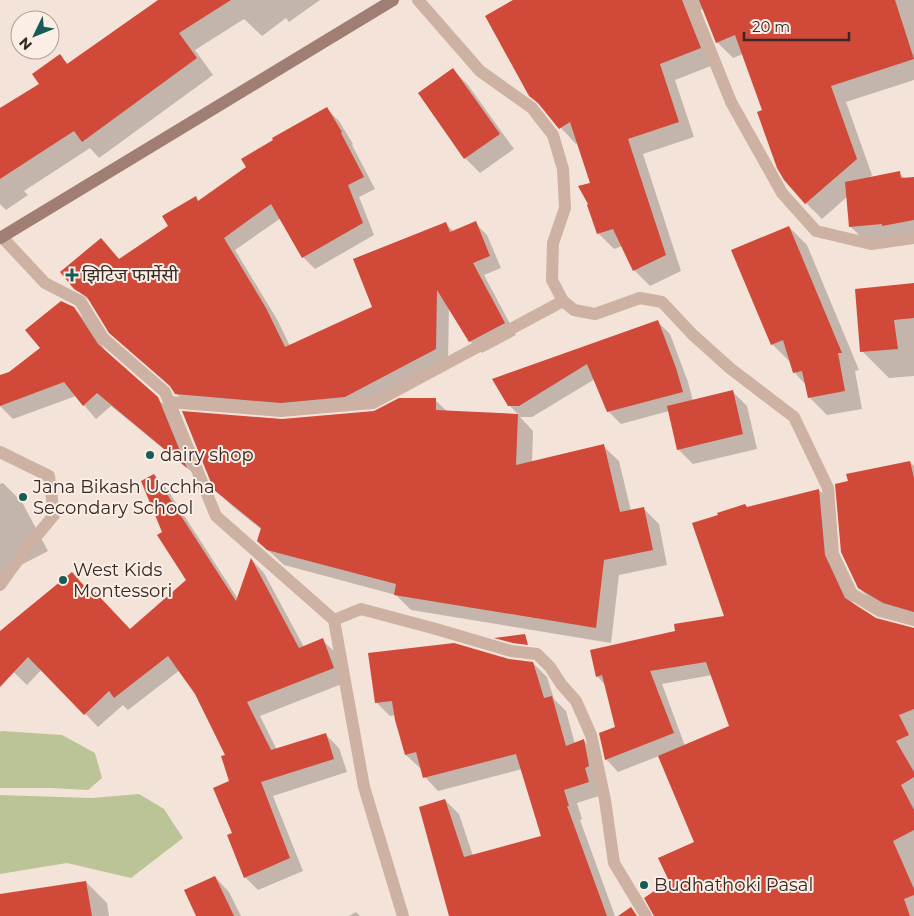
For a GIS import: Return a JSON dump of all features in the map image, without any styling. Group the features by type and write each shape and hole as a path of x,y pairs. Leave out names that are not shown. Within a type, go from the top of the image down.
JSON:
{"main road":[{"path":"1,238 393,0"}],"street":[{"path":"418,0 480,71 532,108 553,135 563,168 565,208 553,243 552,280 563,301 574,310 595,314 640,298 662,302 693,335 732,369 794,417 828,488 834,554 852,594 880,610 914,620"},
{"path":"690,0 731,102 782,193 816,231 871,244 914,238"},
{"path":"1,238 45,283 80,301 102,338 165,392 216,516 334,620 364,787 403,916"},
{"path":"169,402 281,411 373,403 563,301"},
{"path":"0,452 49,476 54,515 25,550 0,585"},
{"path":"334,620 361,609 511,651 538,654 576,701 592,735 605,800 614,863 646,916"}],"green space":[{"path":"0,732 62,735 95,753 102,778 88,790 0,788"},
{"path":"139,794 164,809 183,838 131,878 67,863 0,874 0,795 92,798"}],"building":[{"path":"158,0 231,0 179,33 197,58 82,142 74,131 0,179 0,108 39,84 32,74 52,60 60,60 60,54 67,64"},
{"path":"513,0 682,0 701,48 660,64 679,122 628,139 666,255 633,271 613,229 597,234 588,204 578,186 590,183 570,122 559,129 538,103 529,96 485,16"},
{"path":"699,0 895,0 914,59 831,86 857,159 805,204 784,180 777,168 757,112 762,110 735,35 716,43"},
{"path":"453,68 500,134 464,159 418,93"},
{"path":"327,107 342,132 364,177 348,185 363,223 302,258 271,204 224,238 266,308 285,347 372,307 353,259 446,222 450,232 476,221 490,256 473,263 505,323 469,342 437,290 436,349 345,397 281,403 175,394 170,386 109,333 87,297 74,289 60,272 101,238 119,259 168,226 162,216 196,196 198,201 246,167 241,159 273,140 272,138"},
{"path":"900,171 901,178 914,177 914,220 882,226 882,224 849,227 845,182"},
{"path":"789,226 842,353 838,353 845,391 808,398 802,371 793,373 783,340 771,345 731,250"},
{"path":"914,283 914,318 894,320 898,349 860,352 855,289"},
{"path":"61,301 74,307 98,344 158,397 187,468 97,393 83,406 64,382 0,406 0,375 9,372 40,348 25,330"},
{"path":"658,320 683,392 607,412 587,364 519,406 508,406 492,379"},
{"path":"733,390 743,434 677,450 667,406"},
{"path":"399,398 436,398 436,410 518,414 516,465 604,444 620,512 644,507 653,550 604,560 596,628 394,595 396,584 267,550 257,541 261,528 214,490 182,411 282,419 374,411"},
{"path":"910,461 914,478 914,612 883,603 858,588 841,552 835,484 848,481 846,474"},
{"path":"154,474 236,601 251,558 299,648 323,638 334,668 247,702 271,750 326,733 334,759 261,782 290,858 244,878 227,835 232,833 213,788 229,781 221,756 225,755 195,694 168,656 114,698 109,691 84,715 28,657 0,687 0,631 72,572 92,595 95,592 130,629 186,580 157,535 162,532 141,481"},
{"path":"819,489 825,555 845,598 876,618 914,628 914,709 899,715 909,735 896,741 914,772 914,777 901,785 914,810 914,830 893,841 914,889 914,895 904,899 910,916 654,916 644,898 669,881 658,858 694,842 658,756 729,726 706,662 650,671 674,733 605,760 599,733 615,727 602,675 596,677 590,650 675,631 674,624 724,616 692,523 745,504 747,507"},
{"path":"525,634 528,645 494,638"},
{"path":"454,643 509,659 533,662 544,698 552,696 566,746 584,739 589,766 585,768 589,782 564,790 569,806 567,806 607,916 449,916 419,807 445,799 464,857 541,836 516,754 423,778 416,752 405,755 395,720 392,701 375,703 368,653"},
{"path":"215,876 234,916 196,916 184,890"},
{"path":"86,881 92,916 0,916 0,894"},
{"path":"631,907 637,916 618,916"}],"place":[{"name":"झिटिज फार्मेसी","path":"72,275"},
{"name":"dairy shop","path":"150,455"},
{"name":"Jana Bikash Ucchha Secondary School","path":"23,497"},
{"name":"West Kids Montessori","path":"63,580"},
{"name":"Budhathoki Pasal","path":"644,885"}]}
